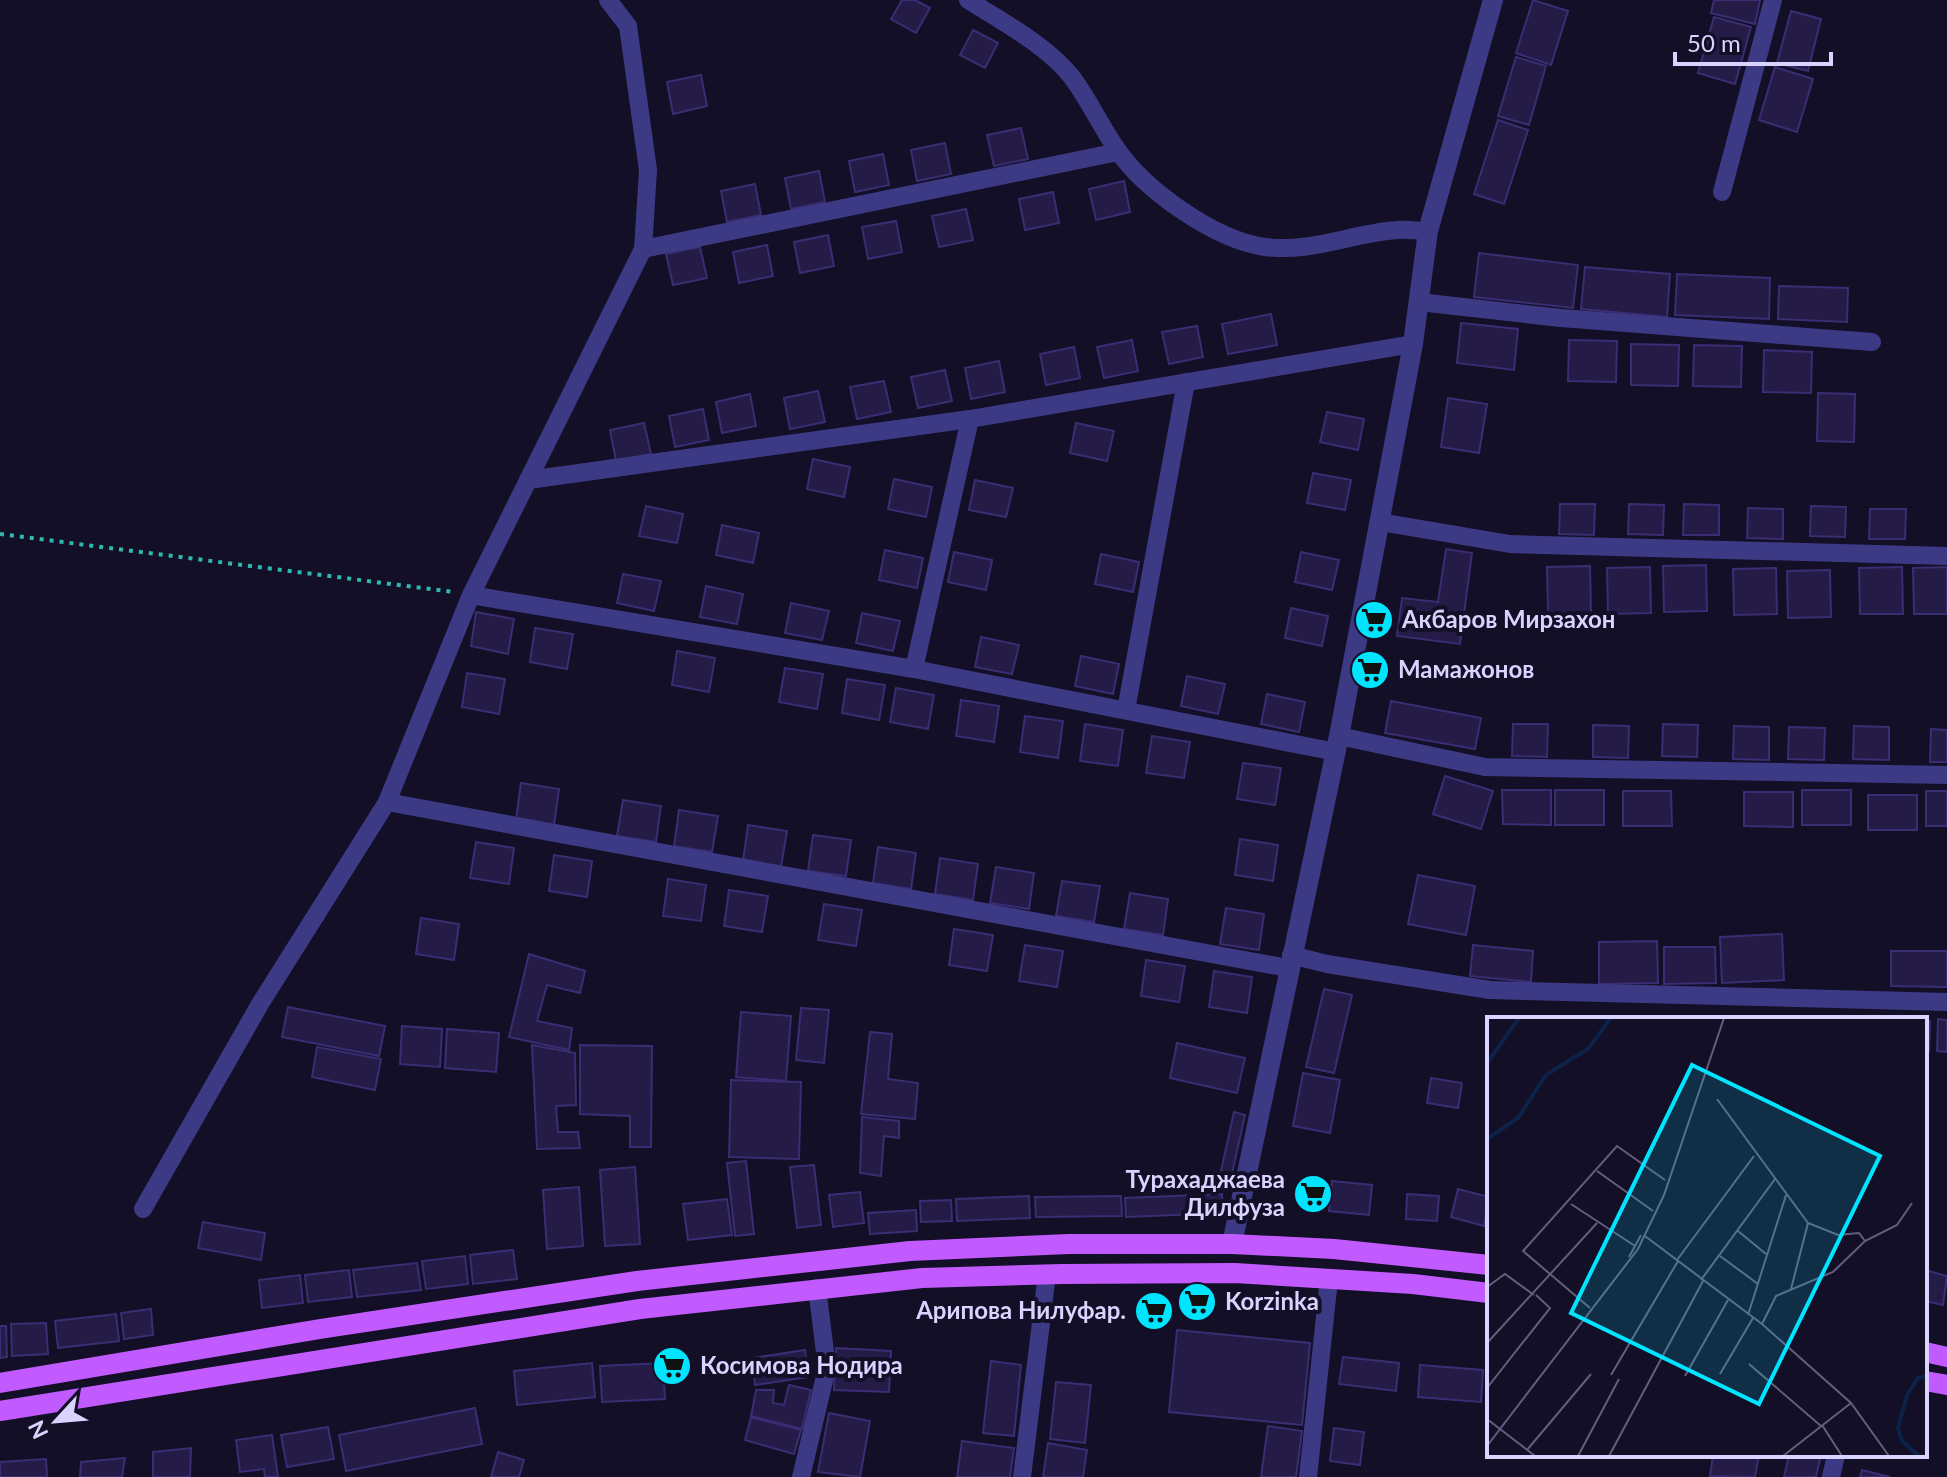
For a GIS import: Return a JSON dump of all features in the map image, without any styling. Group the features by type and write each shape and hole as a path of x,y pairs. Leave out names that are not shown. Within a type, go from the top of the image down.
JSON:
{"main road":[{"path":"0,1383 320,1329 637,1281 910,1251 1069,1244 1232,1244 1334,1249 1487,1265"},
{"path":"0,1411 640,1309 922,1278 1235,1273 1413,1284 1487,1293"},
{"path":"637,1281 640,1309"},
{"path":"320,1329 324,1359"},
{"path":"1927,1352 1947,1357"},
{"path":"1927,1381 1947,1385"}],"street":[{"path":"143,1209 260,1004 387,802 471,595 643,249 648,170 630,40 628,26 608,0"},
{"path":"968,0 1028,39 1070,75 1118,152 1159,192 1207,227 1263,247 1291,249 1397,230 1428,231"},
{"path":"1232,1244 1338,744 1413,344 1428,231 1493,0"},
{"path":"1722,192 1773,0"},
{"path":"643,249 1118,152"},
{"path":"1419,302 1561,318 1872,342"},
{"path":"528,480 970,419 1413,344"},
{"path":"1126,710 1186,382"},
{"path":"914,669 970,419"},
{"path":"1380,522 1510,544 1947,556"},
{"path":"471,595 914,669 1126,710 1485,767 1947,775"},
{"path":"387,802 1290,962 1327,964 1490,990 1947,1002"},
{"path":"1022,1477 1047,1274"},
{"path":"1308,1477 1329,1279"},
{"path":"801,1477 827,1368 817,1288"},
{"path":"1831,1477 1836,1457"}],"path":[{"path":"0,534 471,595"}],"building":[{"path":"902,0 915,0 930,8 916,33 891,19"},
{"path":"1533,0 1568,11 1551,65 1516,53"},
{"path":"1714,0 1760,0 1755,24 1711,13"},
{"path":"1791,11 1821,19 1808,71 1777,63"},
{"path":"1714,17 1751,27 1735,84 1698,73"},
{"path":"973,30 998,43 985,68 960,55"},
{"path":"1516,57 1546,66 1529,125 1498,116"},
{"path":"1775,67 1813,79 1797,132 1759,120"},
{"path":"701,75 707,106 673,114 667,82"},
{"path":"1498,120 1528,130 1504,204 1474,194"},
{"path":"1021,128 1028,159 994,166 987,135"},
{"path":"945,143 951,174 917,181 911,150"},
{"path":"883,154 889,185 855,192 849,161"},
{"path":"819,171 825,202 791,209 785,178"},
{"path":"1124,181 1130,212 1096,220 1089,189"},
{"path":"755,184 761,215 727,222 721,191"},
{"path":"1053,192 1059,223 1025,230 1019,199"},
{"path":"966,209 973,240 939,247 932,216"},
{"path":"896,221 902,252 868,259 862,227"},
{"path":"828,235 834,266 800,273 794,242"},
{"path":"767,245 773,276 739,283 733,252"},
{"path":"700,247 707,278 673,285 666,254"},
{"path":"1479,253 1578,265 1573,308 1474,297"},
{"path":"1585,267 1670,274 1667,317 1581,309"},
{"path":"1677,274 1770,278 1769,319 1675,315"},
{"path":"1779,286 1848,288 1847,322 1778,319"},
{"path":"1271,314 1277,345 1228,354 1222,324"},
{"path":"1461,323 1518,329 1514,370 1457,363"},
{"path":"1197,326 1203,357 1169,364 1162,332"},
{"path":"1132,340 1138,371 1104,378 1097,347"},
{"path":"1569,340 1617,341 1616,382 1568,381"},
{"path":"1631,344 1679,345 1678,386 1631,385"},
{"path":"1694,345 1742,346 1741,387 1693,386"},
{"path":"1074,347 1080,378 1046,385 1040,354"},
{"path":"1764,350 1812,352 1811,393 1763,392"},
{"path":"999,361 1005,392 971,399 965,368"},
{"path":"945,370 952,401 918,408 911,377"},
{"path":"884,381 891,412 857,419 850,387"},
{"path":"818,391 825,422 790,429 784,398"},
{"path":"1818,393 1855,394 1854,442 1817,441"},
{"path":"750,394 756,426 722,433 716,402"},
{"path":"1448,398 1487,404 1479,453 1441,447"},
{"path":"703,409 709,440 675,447 669,416"},
{"path":"1327,412 1364,419 1358,450 1320,442"},
{"path":"644,423 651,454 616,461 610,430"},
{"path":"1076,423 1114,431 1107,461 1070,453"},
{"path":"813,459 850,467 844,497 807,489"},
{"path":"1313,473 1351,480 1345,510 1307,503"},
{"path":"894,479 932,487 926,517 888,509"},
{"path":"975,480 1013,488 1006,517 969,510"},
{"path":"1560,504 1595,504 1594,535 1559,534"},
{"path":"1629,504 1664,505 1663,535 1628,534"},
{"path":"1684,504 1719,505 1719,535 1683,535"},
{"path":"646,506 683,514 677,543 639,536"},
{"path":"1811,506 1846,507 1845,537 1810,536"},
{"path":"1748,508 1783,509 1783,539 1747,538"},
{"path":"1870,509 1906,509 1905,539 1869,539"},
{"path":"722,525 759,533 753,563 716,555"},
{"path":"1446,549 1472,553 1460,644 1397,636 1402,598 1438,602"},
{"path":"885,550 923,558 917,588 879,580"},
{"path":"954,552 992,560 986,590 948,582"},
{"path":"1301,552 1339,560 1332,590 1295,582"},
{"path":"1101,554 1139,562 1133,592 1095,584"},
{"path":"1706,565 1707,611 1664,612 1663,566"},
{"path":"1590,566 1591,613 1548,613 1547,567"},
{"path":"1650,567 1651,613 1608,614 1607,568"},
{"path":"1902,567 1903,614 1860,614 1859,568"},
{"path":"1947,567 1947,614 1914,614 1913,568"},
{"path":"1776,568 1777,614 1734,615 1733,569"},
{"path":"1830,570 1831,617 1788,618 1787,571"},
{"path":"623,574 661,581 654,611 617,603"},
{"path":"706,586 743,594 737,624 700,617"},
{"path":"791,603 829,611 822,640 785,633"},
{"path":"1291,608 1328,616 1322,646 1285,638"},
{"path":"476,612 514,619 508,654 471,646"},
{"path":"862,613 900,621 893,651 856,643"},
{"path":"535,628 573,634 567,669 530,662"},
{"path":"981,637 1019,645 1012,674 975,667"},
{"path":"677,651 715,658 709,692 672,685"},
{"path":"1081,656 1119,664 1113,694 1075,686"},
{"path":"785,668 823,674 817,709 779,702"},
{"path":"467,673 505,679 499,714 462,707"},
{"path":"1187,676 1225,684 1218,714 1181,706"},
{"path":"847,679 885,685 879,720 842,713"},
{"path":"896,688 934,695 928,729 890,722"},
{"path":"1267,694 1305,702 1299,732 1261,724"},
{"path":"961,700 999,706 994,742 956,736"},
{"path":"1391,701 1481,718 1475,749 1385,733"},
{"path":"1025,716 1063,721 1058,758 1020,752"},
{"path":"1085,724 1123,730 1118,766 1080,761"},
{"path":"1513,724 1548,724 1547,757 1512,756"},
{"path":"1663,724 1698,725 1697,757 1662,756"},
{"path":"1593,725 1629,726 1628,758 1593,757"},
{"path":"1734,726 1769,727 1769,760 1733,759"},
{"path":"1854,726 1889,727 1889,760 1853,759"},
{"path":"1789,727 1825,728 1824,760 1788,759"},
{"path":"1931,729 1947,730 1947,762 1930,762"},
{"path":"1152,736 1190,742 1184,778 1146,773"},
{"path":"1243,763 1281,768 1275,805 1237,799"},
{"path":"1445,776 1493,791 1481,829 1433,814"},
{"path":"521,783 559,789 554,825 516,819"},
{"path":"1502,790 1551,790 1551,825 1503,824"},
{"path":"1555,790 1604,790 1604,825 1555,825"},
{"path":"1802,790 1851,790 1851,825 1802,825"},
{"path":"1623,791 1671,791 1672,826 1623,826"},
{"path":"1926,791 1947,791 1947,826 1926,826"},
{"path":"1744,792 1793,792 1793,827 1744,826"},
{"path":"1868,795 1917,795 1917,830 1868,830"},
{"path":"623,800 661,806 656,842 617,836"},
{"path":"679,810 718,816 712,852 674,846"},
{"path":"748,825 787,831 781,867 743,861"},
{"path":"813,835 851,840 846,876 808,871"},
{"path":"1240,839 1278,845 1273,881 1235,875"},
{"path":"476,842 514,848 509,884 470,878"},
{"path":"878,847 916,853 911,889 873,883"},
{"path":"554,855 592,861 587,897 549,891"},
{"path":"940,858 978,864 973,900 935,894"},
{"path":"996,867 1034,873 1029,909 990,903"},
{"path":"1418,875 1475,886 1466,935 1408,924"},
{"path":"668,879 706,885 701,921 663,916"},
{"path":"1062,881 1100,886 1094,922 1056,916"},
{"path":"729,890 768,896 762,932 724,926"},
{"path":"1130,893 1168,899 1163,935 1124,929"},
{"path":"824,904 862,910 856,946 818,940"},
{"path":"1226,908 1264,914 1259,950 1220,944"},
{"path":"421,918 459,924 454,960 416,954"},
{"path":"954,929 993,935 987,971 949,965"},
{"path":"1782,934 1784,980 1722,983 1720,937"},
{"path":"1657,941 1658,983 1599,984 1599,942"},
{"path":"1025,945 1063,951 1057,987 1019,981"},
{"path":"1473,945 1533,951 1531,982 1470,976"},
{"path":"1664,947 1715,947 1716,983 1664,984"},
{"path":"1891,951 1947,951 1947,987 1891,986"},
{"path":"529,954 585,971 580,993 547,985 537,1021 572,1028 569,1050 509,1037"},
{"path":"1146,960 1185,966 1179,1002 1141,996"},
{"path":"1214,971 1252,977 1247,1013 1209,1007"},
{"path":"1324,989 1352,995 1334,1073 1306,1067"},
{"path":"288,1007 385,1026 379,1056 282,1037"},
{"path":"801,1008 829,1010 824,1063 796,1060"},
{"path":"741,1012 791,1016 786,1081 736,1077"},
{"path":"1938,1019 1947,1020 1947,1052 1937,1051"},
{"path":"1927,1021 1930,1021 1927,1051"},
{"path":"402,1026 442,1029 440,1067 400,1064"},
{"path":"447,1029 499,1033 496,1072 445,1068"},
{"path":"870,1032 892,1034 888,1079 918,1083 915,1119 861,1114"},
{"path":"1177,1043 1245,1058 1237,1093 1170,1078"},
{"path":"532,1045 575,1053 576,1105 556,1106 558,1132 578,1132 580,1148 537,1149"},
{"path":"580,1045 652,1046 651,1147 630,1147 630,1116 580,1114"},
{"path":"317,1047 381,1059 375,1090 312,1077"},
{"path":"1303,1073 1340,1080 1330,1133 1293,1126"},
{"path":"1431,1078 1462,1083 1458,1108 1427,1103"},
{"path":"731,1080 801,1082 799,1159 729,1157"},
{"path":"1234,1112 1245,1115 1228,1191 1217,1189"},
{"path":"862,1117 899,1121 899,1138 884,1136 881,1176 860,1173"},
{"path":"746,1161 754,1234 735,1236 727,1163"},
{"path":"814,1165 821,1225 797,1228 790,1167"},
{"path":"635,1167 640,1244 605,1246 600,1170"},
{"path":"1332,1181 1372,1185 1369,1215 1329,1211"},
{"path":"579,1187 583,1246 547,1249 543,1190"},
{"path":"1458,1189 1487,1196 1484,1226 1451,1217"},
{"path":"860,1192 864,1223 833,1227 829,1195"},
{"path":"1222,1194 1223,1213 1126,1217 1125,1198"},
{"path":"1407,1194 1439,1196 1437,1221 1406,1219"},
{"path":"1029,1196 1030,1218 957,1221 956,1199"},
{"path":"1121,1196 1122,1216 1036,1217 1035,1197"},
{"path":"727,1199 732,1235 688,1240 683,1204"},
{"path":"951,1200 952,1221 921,1222 920,1201"},
{"path":"916,1210 917,1231 870,1234 868,1213"},
{"path":"203,1222 265,1233 261,1260 198,1248"},
{"path":"513,1250 517,1279 473,1284 470,1255"},
{"path":"465,1256 468,1284 426,1289 422,1261"},
{"path":"417,1263 421,1290 357,1297 353,1270"},
{"path":"349,1270 352,1297 308,1302 305,1275"},
{"path":"1927,1271 1947,1276 1943,1305 1927,1301"},
{"path":"300,1275 303,1303 262,1308 259,1280"},
{"path":"151,1309 153,1335 124,1339 121,1313"},
{"path":"116,1314 119,1341 58,1348 55,1321"},
{"path":"46,1323 48,1354 12,1356 11,1324"},
{"path":"0,1326 6,1326 7,1357 0,1358"},
{"path":"1177,1330 1310,1343 1302,1425 1169,1412"},
{"path":"836,1348 891,1351 889,1392 834,1390"},
{"path":"805,1350 809,1377 755,1385 752,1358"},
{"path":"1343,1357 1399,1363 1396,1391 1339,1384"},
{"path":"991,1361 1021,1365 1014,1436 983,1433"},
{"path":"592,1363 595,1397 517,1405 514,1371"},
{"path":"663,1363 665,1399 602,1402 600,1366"},
{"path":"1420,1365 1483,1370 1481,1402 1418,1397"},
{"path":"1056,1382 1091,1385 1085,1443 1050,1439"},
{"path":"789,1385 811,1390 802,1429 751,1416 756,1390 774,1390 773,1403 784,1405"},
{"path":"475,1408 482,1444 346,1471 339,1435"},
{"path":"829,1413 870,1421 860,1477 818,1472"},
{"path":"751,1417 801,1430 794,1454 745,1440"},
{"path":"1268,1426 1302,1431 1296,1477 1261,1477"},
{"path":"328,1427 334,1459 287,1467 281,1435"},
{"path":"1334,1428 1364,1432 1360,1465 1330,1461"},
{"path":"272,1435 278,1477 265,1477 264,1469 240,1472 236,1440"},
{"path":"962,1441 1014,1448 1010,1477 957,1477"},
{"path":"1048,1443 1087,1450 1083,1477 1043,1477"},
{"path":"191,1448 190,1477 153,1477 153,1452"},
{"path":"498,1452 524,1460 519,1477 491,1477"},
{"path":"1713,1457 1759,1457 1755,1477 1710,1476"},
{"path":"1789,1457 1821,1457 1816,1477 1784,1477"},
{"path":"125,1458 122,1477 80,1477 81,1462"},
{"path":"46,1459 47,1477 0,1477 0,1462"},
{"path":"1862,1470 1890,1477 1860,1477"}],"place":[{"name":"Акбаров Мирзахон","path":"1374,620"},
{"name":"Мамажонов","path":"1370,670"},
{"name":"Турахаджаева Дилфуза","path":"1313,1194"},
{"name":"Korzinka","path":"1197,1302"},
{"name":"Арипова Нилуфар.","path":"1154,1311"},
{"name":"Косимова Нодира","path":"672,1366"}]}
